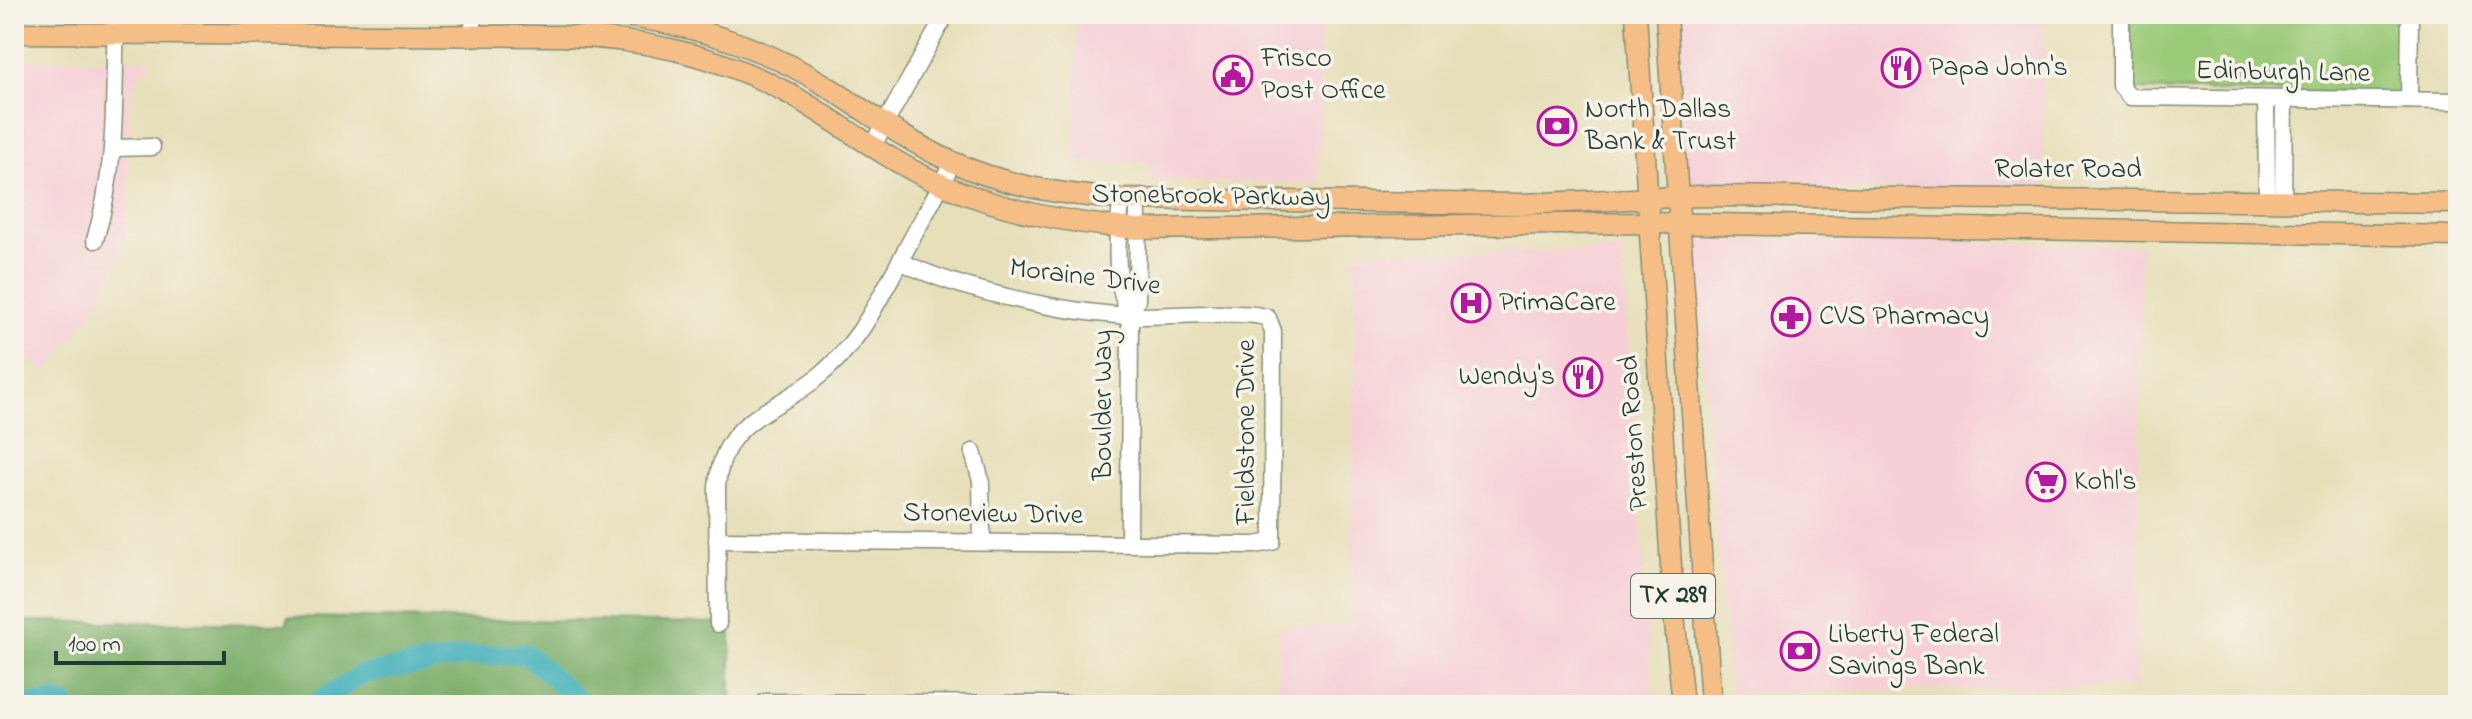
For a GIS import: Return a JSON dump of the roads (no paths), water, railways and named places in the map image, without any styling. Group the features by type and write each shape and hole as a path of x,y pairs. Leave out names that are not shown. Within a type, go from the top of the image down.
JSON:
{"main road":[{"name":"Stonebrook Parkway","path":"606,14 705,33 823,84 885,127 952,162 1030,188 1130,200 1521,204 1678,196"},
{"name":"Preston Road","path":"1636,14 1683,705"},
{"name":"Preston Road","path":"1666,14 1711,705"},
{"name":"Stonebrook Parkway","path":"14,33 115,24 591,37 699,56 766,81 872,147 941,184 989,203 1056,221 1127,228 1680,224"},
{"path":"699,56 705,33"},
{"name":"Rolater Road","path":"1678,196 2458,203"},
{"path":"1873,197 1876,228"},
{"path":"2023,230 2024,198"},
{"path":"2275,200 2279,233"},
{"path":"1300,202 1300,226"},
{"path":"1415,228 1417,203"},
{"path":"1680,224 2458,236"},
{"path":"1667,487 1696,486"}],"street":[{"path":"473,14 473,36"},
{"path":"872,147 946,14"},
{"name":"Edinburgh Lane","path":"2121,14 2120,79 2123,92 2130,97 2458,101"},
{"path":"2409,100 2410,14"},
{"path":"95,240 106,201 115,148 115,24"},
{"path":"2266,99 2275,200"},
{"path":"2275,200 2284,99"},
{"path":"115,148 152,147"},
{"path":"718,624 719,464 727,445 746,423 814,380 864,330 952,162"},
{"name":"Boulder Way","path":"1129,543 1130,316 1121,298 1130,200"},
{"name":"Moraine Drive","path":"900,261 923,273 975,289 1130,316 1268,318"},
{"name":"Fieldstone Drive","path":"1268,318 1273,331 1273,535 1268,545"},
{"path":"973,452 981,481 982,541"},
{"name":"Stoneview Drive","path":"717,540 1268,545"},
{"path":"765,705 765,702 1168,705"}],"waterway":[{"path":"312,705 363,674 469,656 526,654 584,705"},
{"path":"31,705 56,701 66,705"}],"place":[{"name":"Papa John's","path":"1901,68"},
{"name":"Frisco Post Office","path":"1233,75"},
{"name":"North Dallas Bank & Trust","path":"1557,126"},
{"name":"PrimaCare","path":"1471,303"},
{"name":"CVS Pharmacy","path":"1791,317"},
{"name":"Wendy's","path":"1583,377"},
{"name":"Kohl's","path":"2046,482"},
{"name":"Liberty Federal Savings Bank","path":"1800,651"}]}
